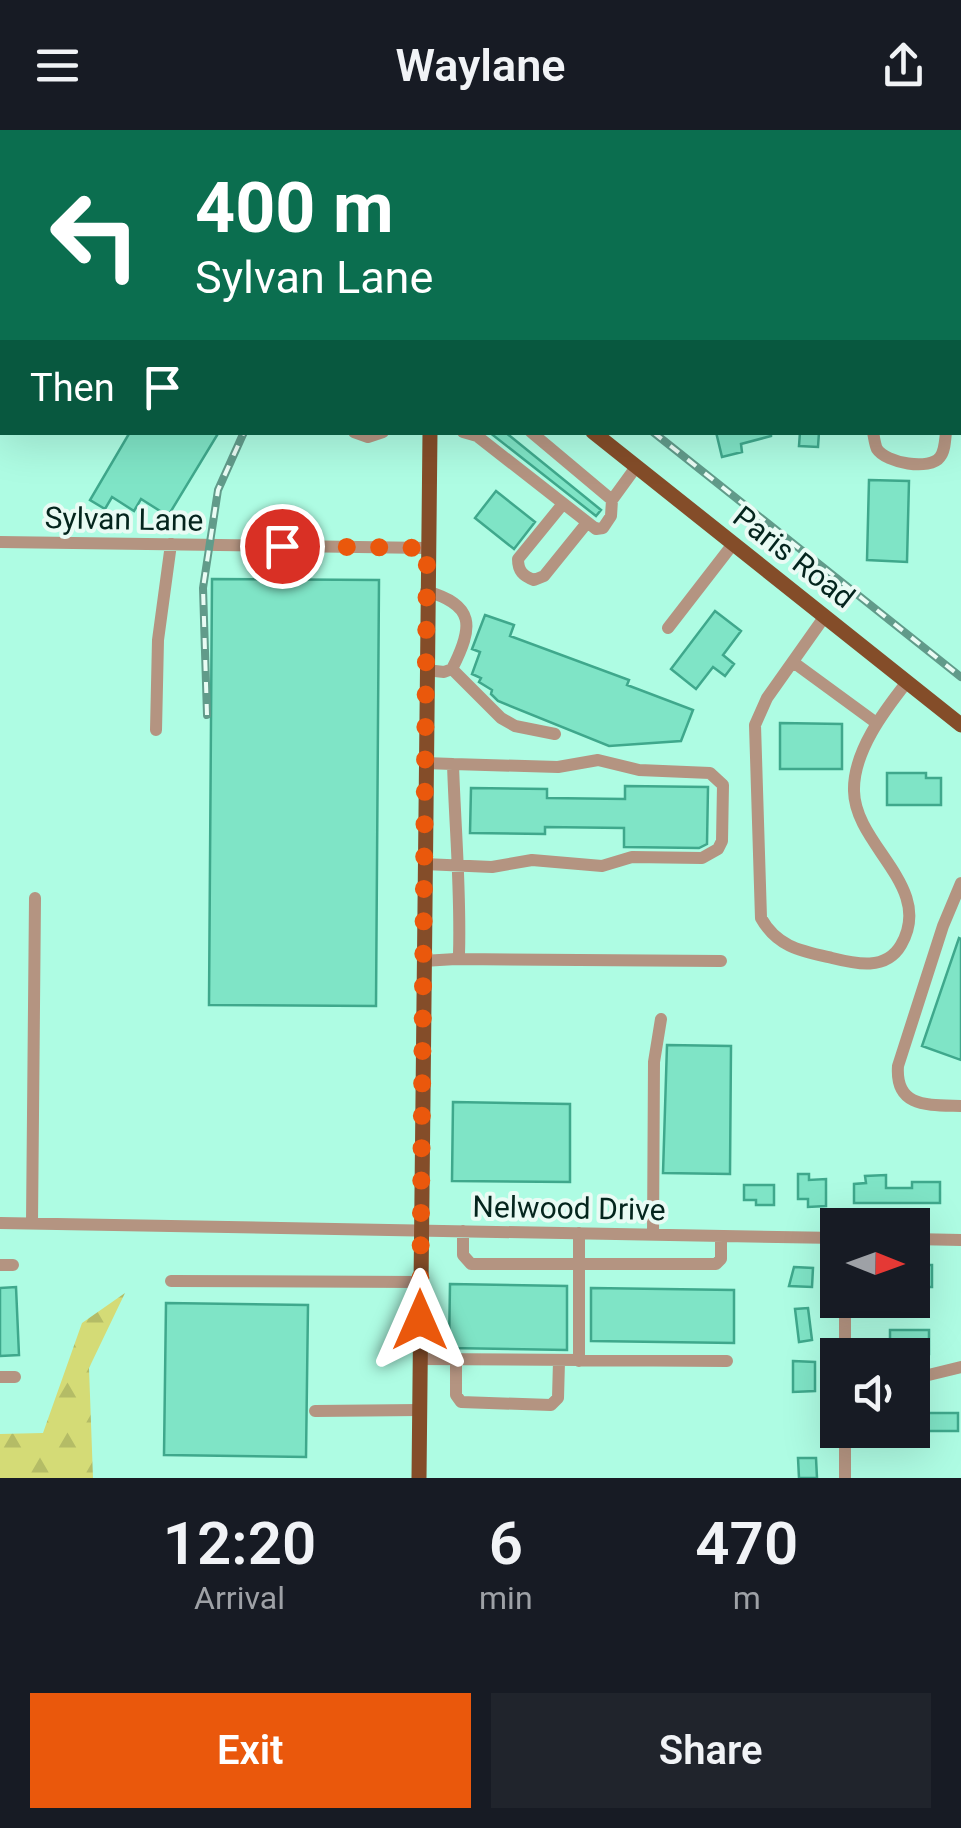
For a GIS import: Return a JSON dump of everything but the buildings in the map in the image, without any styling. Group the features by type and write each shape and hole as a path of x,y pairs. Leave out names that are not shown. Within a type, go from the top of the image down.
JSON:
{"main road":[{"path":"419,1478 430,435"},
{"name":"Paris Road","path":"597,435 961,725"}],"street":[{"path":"474,435 596,529 603,528 611,516 612,500 636,467"},
{"path":"535,435 612,500"},
{"path":"874,435 876,448 883,454 895,460 929,464 938,461 946,435"},
{"path":"562,505 518,559 520,571 526,577 540,580 586,524"},
{"name":"Sylvan Lane","path":"0,542 427,548"},
{"path":"156,730 158,640 170,544"},
{"path":"668,628 733,544"},
{"path":"426,591 449,598 460,605 465,615 464,641 452,669 426,670"},
{"path":"824,616 754,725 762,918 771,936 782,942 815,954 869,964 891,958 909,926 906,898 895,870 866,832 855,806 854,786 875,722 907,682"},
{"path":"792,662 875,722"},
{"path":"452,669 502,718 515,726 555,734"},
{"path":"424,763 558,767 598,760 639,770 710,773 723,785 722,841 702,858 632,857 602,866 532,860 492,867 424,864"},
{"path":"453,764 456,865 461,883 460,954 456,960"},
{"path":"961,883 943,926 898,1066 897,1083 902,1094 914,1101 961,1106"},
{"path":"32,1223 35,898"},
{"path":"423,961 721,962"},
{"path":"654,1235 654,1062 661,1019"},
{"name":"Nelwood Drive","path":"0,1223 820,1238"},
{"path":"464,1231 464,1256 471,1264 716,1264 721,1259 721,1236"},
{"path":"579,1234 579,1361"},
{"path":"930,1239 961,1240"},
{"path":"171,1281 420,1282"},
{"path":"420,1359 727,1361"},
{"path":"456,1360 456,1395 461,1402 551,1405 558,1398 559,1361"},
{"path":"930,1375 961,1367"},
{"path":"0,1377 15,1377"},
{"path":"315,1411 419,1410"},
{"path":"844,1478 845,1448"}],"green space":[{"path":"125,1293 89,1368 93,1478 0,1478 0,1434 43,1433 82,1323"}],"railway":[{"path":"207,715 203,588 218,490 243,435"},
{"path":"657,435 961,677"}],"route":[{"path":"282,546 427,548 420,1320"}]}
